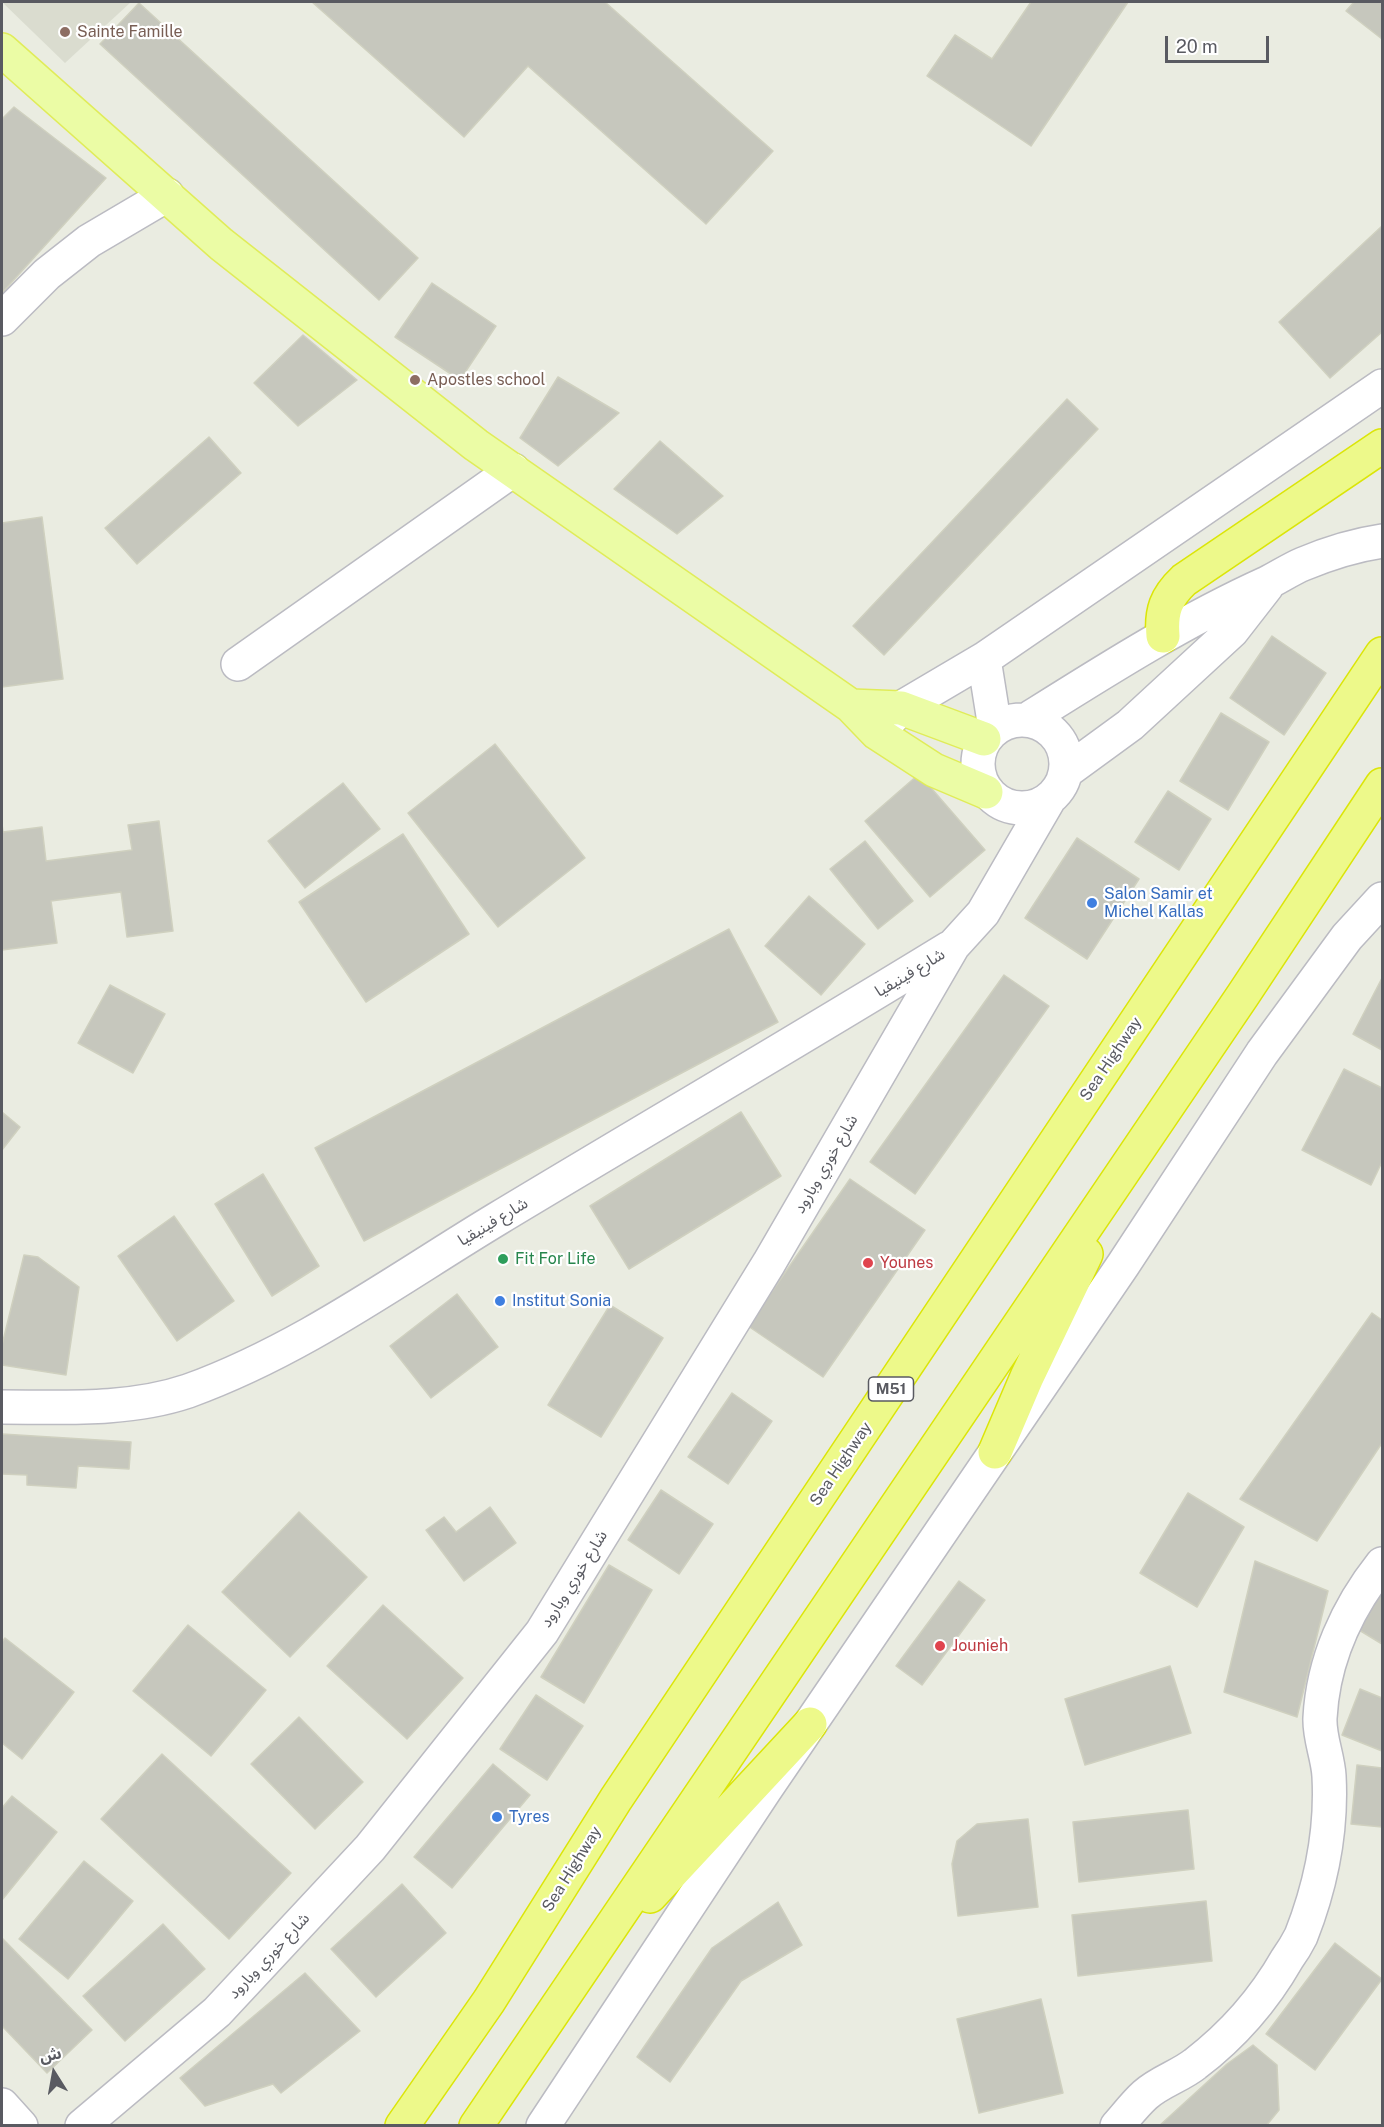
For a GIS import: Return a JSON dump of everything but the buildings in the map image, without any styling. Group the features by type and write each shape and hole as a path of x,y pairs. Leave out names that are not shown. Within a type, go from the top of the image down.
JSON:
{"highway":[{"path":"1163,636 1162,618 1166,603 1174,589 1184,580 1383,446"},
{"name":"Sea Highway","path":"402,2126 489,2001 616,1799 1383,654"},
{"path":"476,2126 1383,785"},
{"path":"995,1452 1027,1377 1083,1263 1108,1194"},
{"path":"584,1968 810,1724"}],"main road":[{"path":"2,50 221,244 476,445 851,706 877,733 934,770 993,797"},
{"path":"851,706 901,708 990,734"}],"street":[{"path":"2,320 46,274 89,242 167,195"},
{"path":"877,733 901,708 984,659 1383,386"},
{"path":"238,664 513,470"},
{"path":"1010,870 993,797 978,775 977,756 990,734 1011,721 1028,719 1163,636 1236,597 1303,564 1368,543"},
{"path":"1066,771 1130,725 1232,631 1270,582"},
{"path":"984,659 990,734"},
{"path":"953,946 983,913 1048,801 1060,788 1066,771 1065,753 1058,737 1044,725 1028,719"},
{"path":"993,797 1015,808 1032,808 1048,801"},
{"path":"543,2126 810,1724 1123,1265 1262,1053 1347,937 1383,899"},
{"name":"شارع فينيقيا","path":"2,1407 80,1407 141,1402 186,1391 272,1355 363,1305 462,1240 953,946"},
{"name":"شارع خوري وبارود","path":"82,2126 217,2012 370,1848 542,1632 769,1263 953,946"},
{"path":"1117,2126 1145,2094 1193,2066 1236,2029 1272,1986 1300,1938 1319,1885 1329,1830 1329,1775 1320,1720 1325,1684 1334,1648 1348,1615 1366,1584 1383,1564"},
{"path":"2,2105 21,2126"}],"shaded area":[{"name":"Sainte Famille","path":"2,2 131,2 65,63"}],"place":[{"name":"Sainte Famille","path":"65,32"},
{"name":"Apostles school","path":"415,380"},
{"name":"Salon Samir et Michel Kallas","path":"1092,903"},
{"name":"Fit For Life","path":"503,1259"},
{"name":"Younes","path":"868,1263"},
{"name":"Institut Sonia","path":"500,1301"},
{"name":"Jounieh","path":"940,1646"},
{"name":"Tyres","path":"497,1817"}]}
